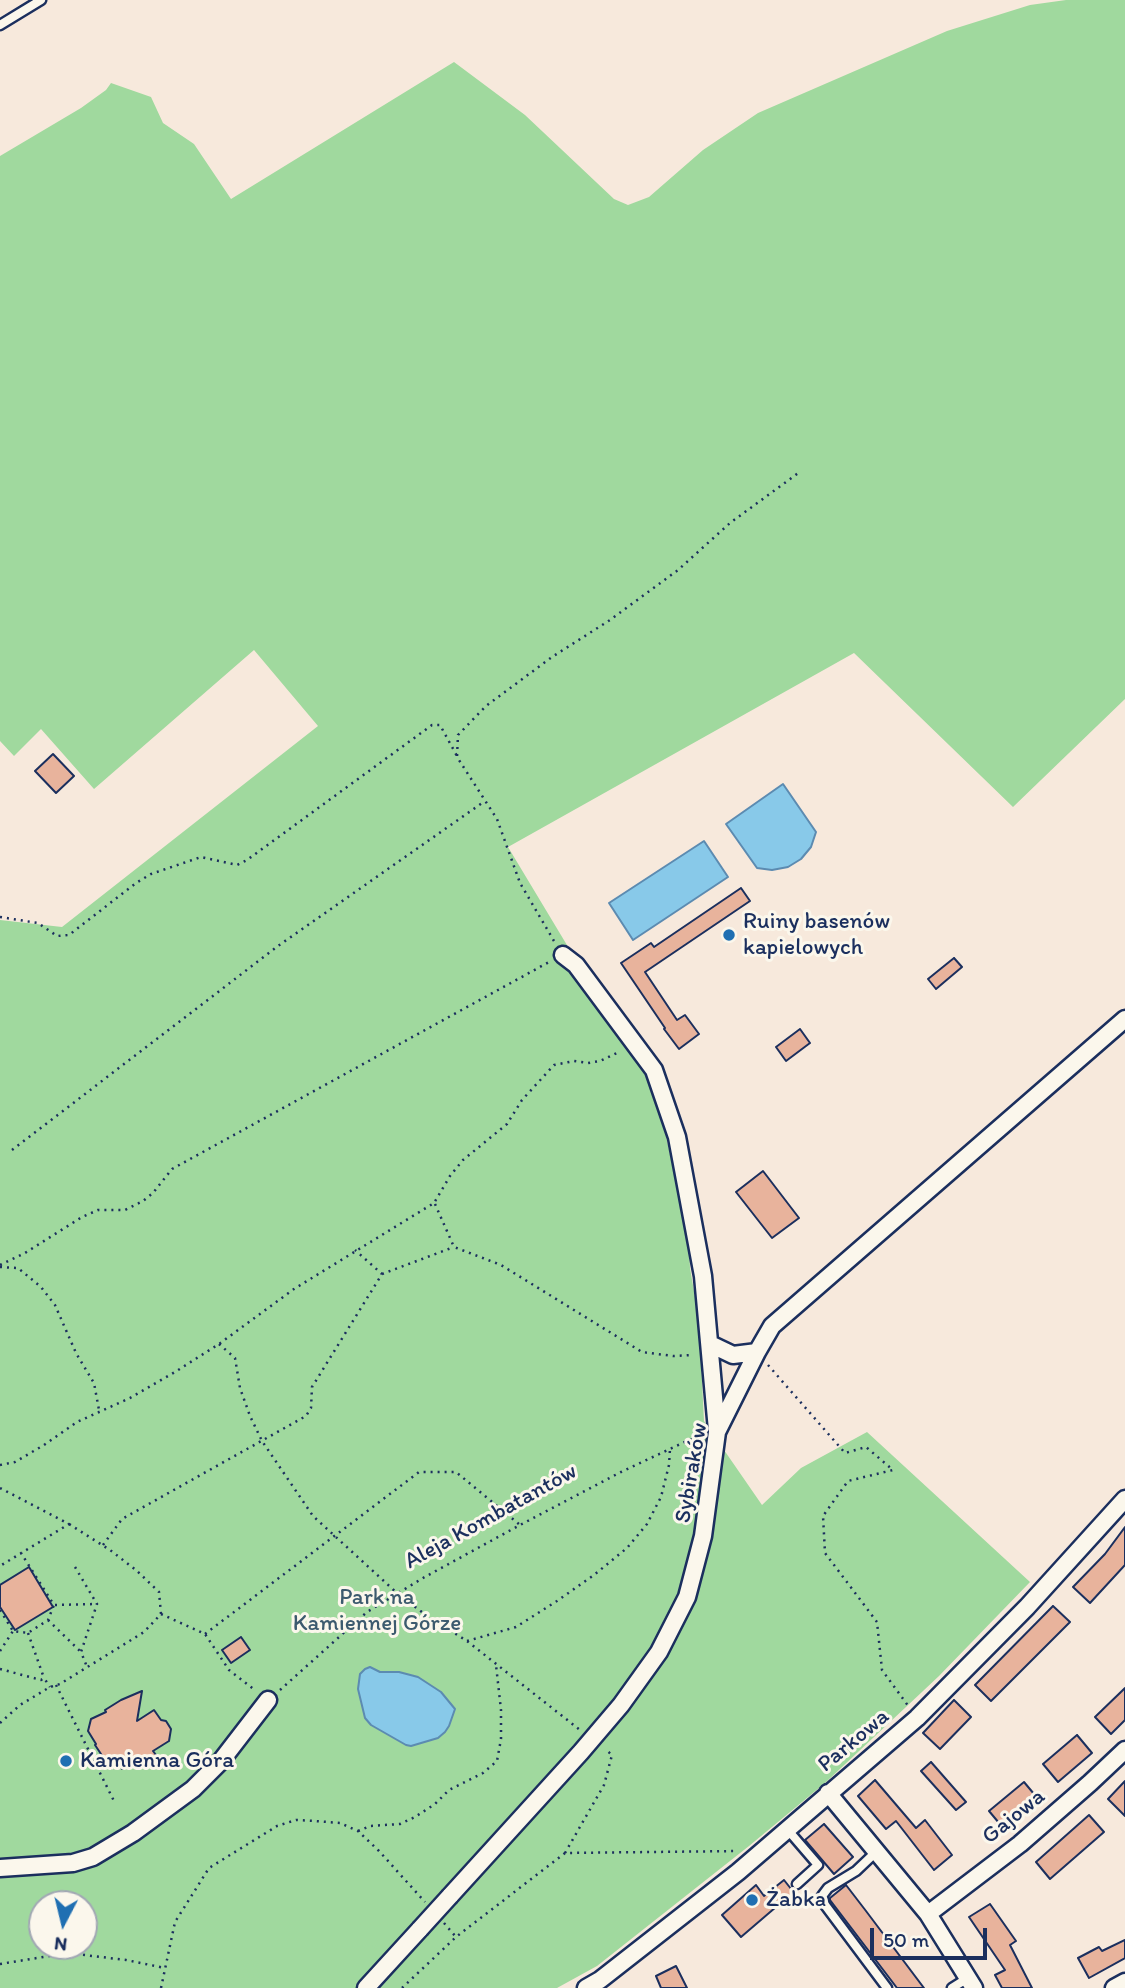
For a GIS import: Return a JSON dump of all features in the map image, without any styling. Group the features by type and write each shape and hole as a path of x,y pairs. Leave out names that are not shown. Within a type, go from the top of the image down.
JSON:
{"street":[{"path":"563,955 576,965 654,1070 677,1137 703,1276 717,1432"},
{"name":"Sybiraków","path":"366,1988 592,1740 659,1652 687,1597 704,1536 717,1432 772,1326 1125,1019"},
{"path":"710,1350 733,1355 757,1352"},
{"name":"Parkowa","path":"597,1985 738,1872 916,1718 1027,1607 1125,1499"},
{"path":"0,1868 73,1863 93,1857 133,1833 193,1789 221,1761 268,1700"},
{"name":"Gajowa","path":"928,1914 1020,1844 1125,1750"},
{"path":"828,1793 928,1914 971,1983"},
{"path":"1114,1988 1125,1982"}],"lane":[{"path":"0,25 41,0"},
{"path":"787,1829 818,1865 797,1884"},
{"path":"876,1852 856,1871 828,1888 822,1896 825,1905 887,1988"},
{"path":"952,1988 971,1983"}],"path":[{"path":"457,757 458,735 486,706 678,570 730,523 801,471"},
{"path":"0,917 38,923 57,936 69,935 151,874 201,856 237,865 432,725 439,725 496,819 520,883 563,955 172,1169 143,1202 125,1210 98,1210 82,1217 0,1266"},
{"path":"12,1150 278,946 485,801"},
{"path":"0,1465 15,1462 77,1422 164,1379 219,1345 294,1289 434,1203 463,1160 507,1124 522,1100 554,1065 574,1061 600,1061 634,1042"},
{"path":"434,1203 454,1247"},
{"path":"103,1545 122,1519 306,1416 311,1408 312,1387 382,1273 454,1247 501,1265 642,1352 673,1356 710,1350"},
{"path":"355,1250 382,1273"},
{"path":"0,1266 18,1268 41,1287 55,1305 76,1353 94,1383 99,1412"},
{"path":"219,1345 235,1358 240,1388 262,1441 313,1516 398,1594 467,1641 612,1755 604,1785 565,1853 456,1937 402,1988"},
{"path":"757,1352 845,1452 866,1447 893,1470 848,1481 823,1516 825,1553 877,1622 882,1670 916,1718"},
{"name":"Aleja Kombatantów","path":"268,1700 368,1612 398,1594 621,1472 689,1440 717,1432"},
{"path":"467,1641 516,1628 594,1575 627,1548 647,1524 661,1497 670,1449"},
{"path":"205,1634 419,1472 456,1472 520,1525"},
{"path":"0,1488 69,1524 136,1570 159,1592 161,1614 144,1632 20,1705 0,1723"},
{"path":"0,1566 69,1524"},
{"path":"21,1553 54,1605"},
{"path":"75,1567 97,1604 81,1652"},
{"path":"54,1605 97,1604"},
{"path":"0,1609 13,1630 28,1633 48,1620 54,1605"},
{"path":"161,1614 205,1634 229,1670 268,1700"},
{"path":"48,1620 81,1652 87,1667"},
{"path":"0,1651 13,1630"},
{"path":"28,1633 44,1678 50,1687"},
{"path":"358,1831 370,1826 400,1825 435,1804 449,1790 483,1773 497,1761 501,1729 496,1664"},
{"path":"0,1669 41,1680 44,1678"},
{"path":"56,1685 114,1801"},
{"path":"161,1988 175,1922 209,1868 277,1826 296,1820 340,1823 358,1831 430,1908"},
{"path":"565,1853 748,1851"},
{"path":"443,1923 456,1937"},
{"path":"0,1964 68,1953 165,1968"}],"green space":[{"name":"Park na Kamiennej Górze","path":"1066,0 1125,0 1125,699 1013,807 854,653 508,847 609,1015 652,1080 689,1245 699,1320 704,1421 762,1505 801,1468 867,1432 1030,1582 939,1676 825,1783 597,1966 557,1988 0,1988 0,920 62,927 318,726 254,650 94,789 41,729 14,756 0,741 0,156 81,108 106,90 111,83 151,97 163,123 194,144 231,199 454,62 525,115 614,199 628,205 649,197 703,150 758,113 947,31 1030,5"}],"water":[{"path":"783,784 816,832 811,847 801,859 788,867 772,870 757,868 726,824"},
{"path":"704,841 728,877 633,940 609,903"},
{"path":"370,1667 380,1672 399,1672 418,1677 441,1692 455,1709 445,1732 438,1738 411,1746 371,1725 365,1718 358,1689 360,1674"}],"building":[{"path":"53,754 74,776 56,793 35,771"},
{"path":"741,888 750,901 645,972 677,1020 685,1015 699,1034 679,1049 621,963 651,943 654,947"},
{"path":"954,958 962,967 936,989 928,979"},
{"path":"800,1029 810,1043 786,1061 776,1047"},
{"path":"763,1171 799,1218 772,1238 736,1192"},
{"path":"1125,1527 1125,1565 1090,1603 1073,1587 1105,1554"},
{"path":"29,1567 53,1607 15,1630 0,1607 0,1585"},
{"path":"1053,1606 1070,1622 991,1701 975,1685"},
{"path":"241,1637 250,1650 231,1663 222,1650"},
{"path":"1125,1688 1125,1720 1111,1734 1095,1717"},
{"path":"142,1691 137,1721 154,1710 171,1729 169,1741 153,1751 156,1755 138,1766 135,1761 122,1769 119,1764 111,1769 88,1731 91,1719 106,1712 105,1710 121,1700"},
{"path":"954,1700 971,1717 940,1749 923,1733"},
{"path":"1077,1735 1092,1753 1058,1782 1043,1764"},
{"path":"931,1762 966,1802 956,1810 921,1771"},
{"path":"875,1780 916,1828 925,1820 952,1855 934,1870 896,1821 886,1829 858,1796"},
{"path":"1125,1781 1125,1816 1108,1799"},
{"path":"1024,1782 1039,1800 1004,1829 989,1811"},
{"path":"1089,1815 1104,1832 1050,1879 1036,1862"},
{"path":"824,1824 853,1857 834,1874 805,1840"},
{"path":"784,1880 799,1899 789,1908 783,1901 741,1937 722,1915 756,1885 764,1896"},
{"path":"846,1885 924,1988 897,1988 830,1900"},
{"path":"990,1904 1016,1941 1010,1945 1032,1988 1002,1988 995,1975 1005,1970 969,1917"},
{"path":"1125,1940 1125,1958 1089,1978 1078,1958 1099,1947 1102,1951"},
{"path":"676,1966 687,1988 661,1988 656,1976"}],"place":[{"name":"Ruiny basenów kapielowych","path":"729,935"},
{"name":"Kamienna Góra","path":"66,1761"},
{"name":"Żabka","path":"752,1900"}]}
